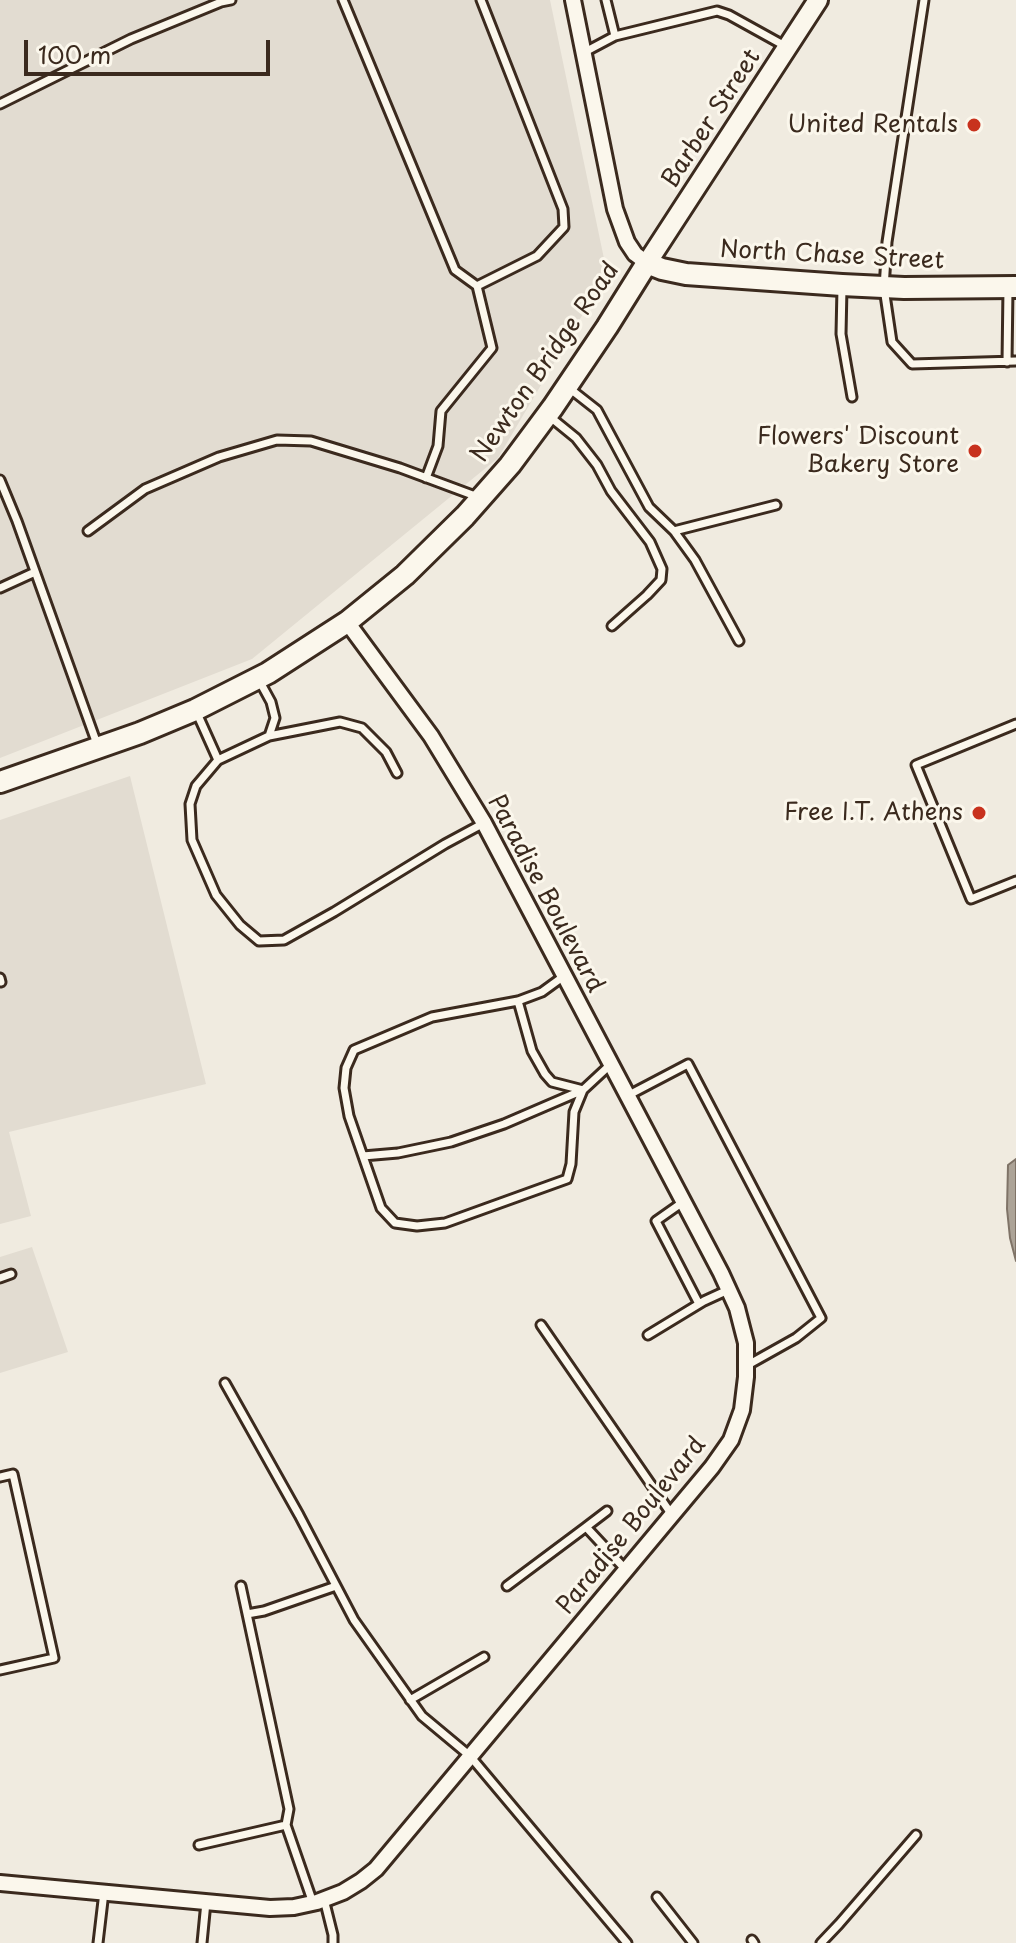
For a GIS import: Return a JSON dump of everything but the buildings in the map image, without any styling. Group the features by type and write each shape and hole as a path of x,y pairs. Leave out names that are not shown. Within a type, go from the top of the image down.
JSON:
{"main road":[{"name":"North Chase Street","path":"647,263 686,274 884,288 1012,287"},
{"name":"Newton Bridge Road","path":"0,782 195,710 258,678 347,622 405,575 510,465 548,415 647,263"}],"street":[{"path":"573,0 615,209 627,242 635,254 647,263"},
{"name":"Barber Street","path":"647,263 818,0"},
{"name":"Paradise Boulevard","path":"0,1883 270,1908 294,1907 343,1892 376,1869 712,1467 731,1440 742,1410 746,1343 737,1308 728,1290 484,823 431,736 347,622"}],"lane":[{"path":"0,104 131,39 231,0"},
{"path":"343,0 455,270 477,286 492,348 441,411 438,446 426,478"},
{"path":"477,286 537,256 564,227 563,209 481,0"},
{"path":"606,0 615,36"},
{"path":"924,0 887,242 884,288 892,342 912,364 1012,362 1012,287"},
{"path":"583,53 615,36 717,11 787,47"},
{"path":"842,285 841,334 852,397"},
{"path":"567,386 597,410 649,507 674,531 695,560 739,641"},
{"path":"548,415 576,438 597,465 611,491 650,542 662,569 661,580 612,626"},
{"path":"88,531 145,489 219,457 277,440 311,441 400,468 481,498"},
{"path":"0,480 98,748"},
{"path":"674,531 776,505"},
{"path":"0,588 35,572"},
{"path":"258,678 271,702 275,718 269,736"},
{"path":"195,710 218,760"},
{"path":"397,773 386,752 362,728 340,722 269,736 218,760 196,786 190,804 192,840 216,895 240,925 259,941 284,940 484,823"},
{"path":"1016,724 916,765 971,899 1016,881"},
{"path":"564,976 542,992 518,1001 432,1017 354,1050 346,1068 344,1088 349,1116 381,1208 395,1223 417,1226 445,1223 567,1179 571,1164 574,1112 583,1090"},
{"path":"518,1001 532,1051 545,1074 552,1082 583,1090"},
{"path":"363,1156 398,1153 451,1142 504,1124 583,1090 611,1064"},
{"path":"627,1096 688,1064 821,1318 796,1338 746,1366"},
{"path":"683,1202 656,1221 699,1304"},
{"path":"0,1278 11,1274"},
{"path":"648,1335 728,1290"},
{"path":"541,1325 672,1515"},
{"path":"225,1383 354,1620 410,1700 422,1716 470,1756 627,1943"},
{"path":"0,1477 13,1474 54,1658 0,1670"},
{"path":"507,1586 607,1511"},
{"path":"586,1527 626,1570"},
{"path":"241,1586 289,1809 286,1825 333,1935 333,1943"},
{"path":"247,1614 336,1586"},
{"path":"410,1700 484,1657"},
{"path":"199,1845 286,1825"},
{"path":"821,1943 916,1835"},
{"path":"98,1943 104,1892"},
{"path":"657,1897 693,1943"},
{"path":"202,1943 206,1902"}],"shaded area":[{"path":"0,0 550,0 607,273 498,458 252,659 0,758"},
{"path":"130,776 206,1084 9,1132 31,1216 0,1224 0,820"},
{"path":"1016,1159 1016,1261 1007,1209 1008,1165"},
{"path":"32,1247 68,1352 0,1373 0,1257"}],"place":[{"name":"United Rentals","path":"974,125"},
{"name":"Flowers' Discount Bakery Store","path":"975,451"},
{"name":"Free I.T. Athens","path":"979,813"}]}
